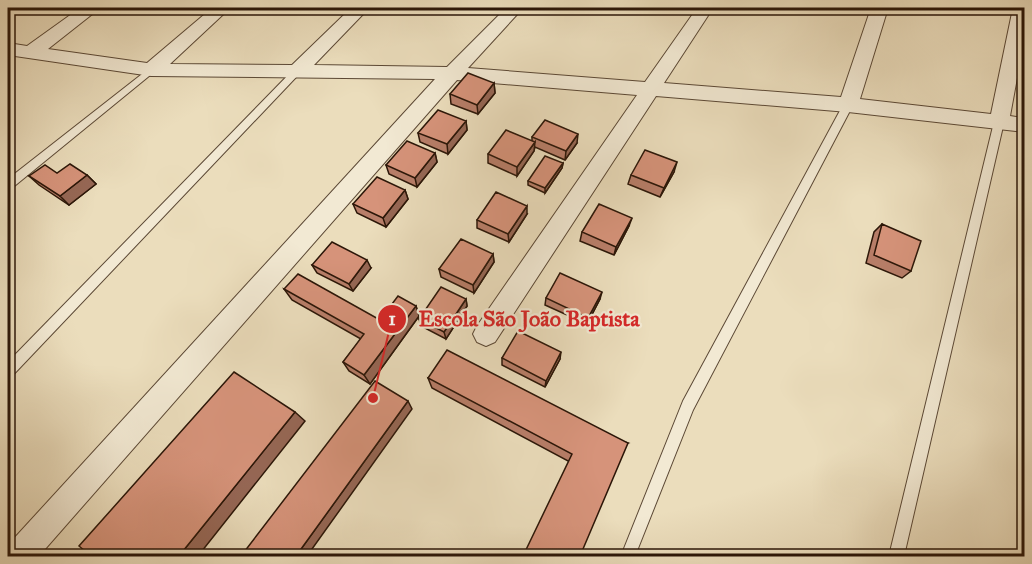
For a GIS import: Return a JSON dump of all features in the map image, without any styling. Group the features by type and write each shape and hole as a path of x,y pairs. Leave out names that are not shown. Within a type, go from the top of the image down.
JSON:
{"street":[{"path":"31,52 91,8"},
{"path":"151,70 222,8"},
{"path":"298,70 362,8"},
{"path":"19,556 452,73 515,8"},
{"path":"486,333 705,8"},
{"path":"848,105 880,8"},
{"path":"999,122 1022,8"},
{"path":"8,49 151,70 452,73 848,105 1024,125"}],"lane":[{"path":"8,185 151,70"},
{"path":"8,371 298,70"},
{"path":"628,556 688,406 848,105"},
{"path":"896,556 999,122"}],"building":[{"path":"468,73 494,83 477,105 450,94"},
{"path":"438,110 466,121 447,144 418,133"},
{"path":"545,120 578,134 566,151 532,137"},
{"path":"506,130 535,142 517,167 488,154"},
{"path":"407,141 435,153 415,178 386,165"},
{"path":"645,150 677,162 664,188 631,175"},
{"path":"545,156 563,163 545,188 528,181"},
{"path":"70,164 87,175 60,196 29,176 45,165 57,173"},
{"path":"377,177 405,190 383,218 353,204"},
{"path":"496,192 527,206 508,234 477,220"},
{"path":"599,204 632,218 616,247 582,232"},
{"path":"882,224 921,241 911,271 874,255"},
{"path":"461,239 493,254 473,285 439,269"},
{"path":"332,242 367,260 349,284 312,265"},
{"path":"560,273 602,292 588,318 546,298"},
{"path":"298,274 380,320 398,296 416,306 364,375 343,362 364,334 284,289"},
{"path":"441,287 466,299 444,332 419,319"},
{"path":"518,331 561,352 546,381 502,358"},
{"path":"447,350 628,443 580,556 523,556 572,454 428,378"},
{"path":"234,372 295,412 179,556 91,556 79,546"},
{"path":"375,381 408,401 296,556 241,556"}],"place":[{"name":"Escola São João Baptista","path":"373,398"}]}
